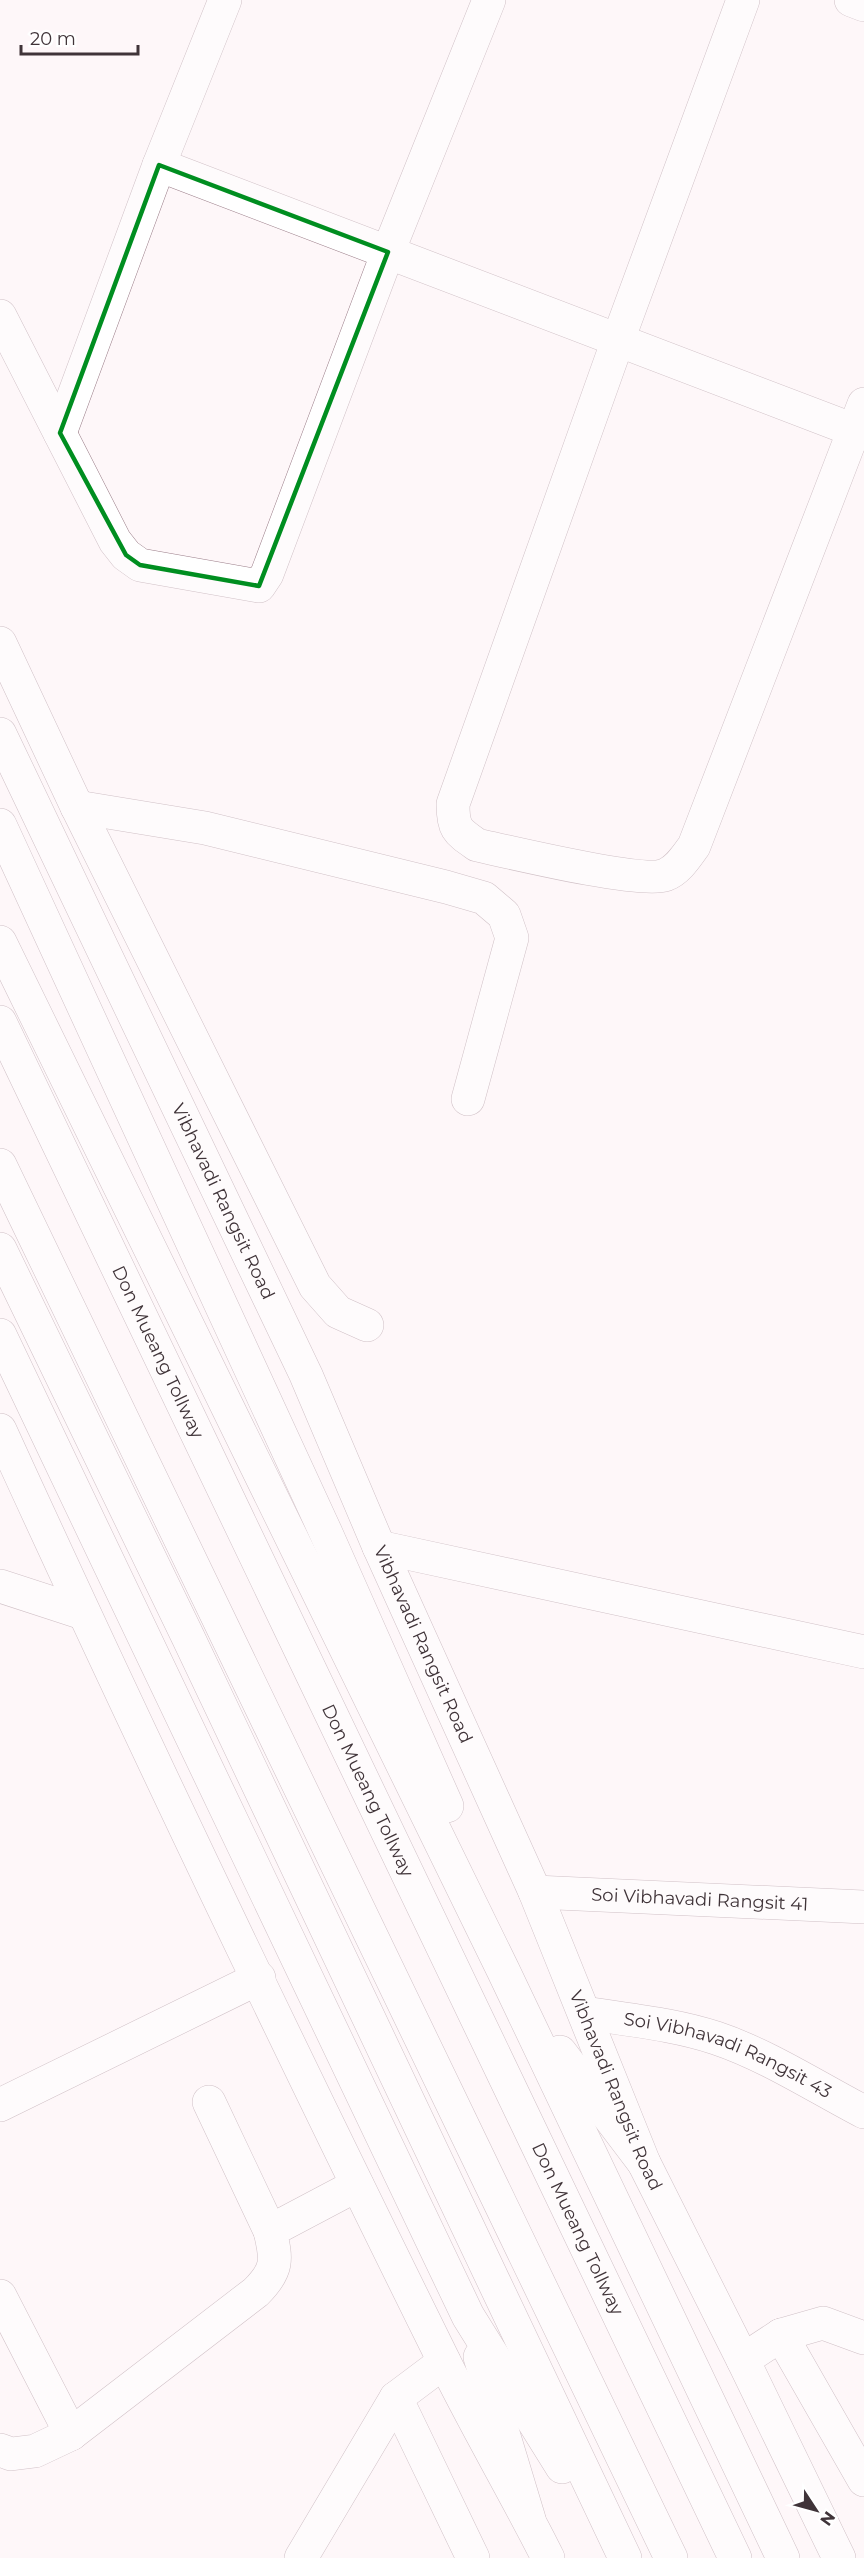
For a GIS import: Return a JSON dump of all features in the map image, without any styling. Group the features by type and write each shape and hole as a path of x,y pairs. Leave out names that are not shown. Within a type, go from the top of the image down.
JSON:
{"main road":[{"path":"60,433 159,165 225,0"},
{"path":"0,316 114,541 126,555 140,565 259,586 267,574 388,252 489,0"},
{"path":"159,165 618,340 861,423 693,846 680,864 664,876 633,876 477,845 459,833 453,823 453,804 618,340 743,0"},
{"path":"851,0 864,5"},
{"path":"0,643 77,807 315,1287 338,1312 367,1325"},
{"name":"Vibhavadi Rangsit Road","path":"0,734 306,1375 380,1547 535,1892 644,2163 839,2558"},
{"path":"77,807 205,828 484,898 504,915 512,938 468,1099"},
{"path":"0,825 326,1533 553,2042 588,2092 644,2163"},
{"path":"0,942 503,1970 783,2558"},
{"name":"Don Mueang Tollway","path":"0,1022 735,2558"},
{"path":"0,1166 671,2558"},
{"path":"0,1249 188,1637 625,2558"},
{"path":"0,1335 468,2316 619,2558"},
{"path":"0,1430 83,1613 357,2185 444,2362 548,2558"},
{"path":"380,1547 864,1652"},
{"path":"0,1586 83,1613"},
{"name":"Soi Vibhavadi Rangsit 41","path":"535,1892 864,1907"},
{"path":"0,2105 259,1978"},
{"name":"Soi Vibhavadi Rangsit 43","path":"585,2013 678,2028 717,2039 759,2057 864,2112"},
{"path":"0,2450 11,2454 35,2451 71,2434 256,2292 267,2280 276,2257 270,2231 209,2102"},
{"path":"270,2231 357,2185"},
{"path":"0,2296 71,2434"},
{"path":"468,2316 529,2519"},
{"path":"743,2360 781,2335 823,2323 864,2338"},
{"path":"781,2335 864,2480"},
{"path":"301,2558 396,2398 444,2362"},
{"path":"396,2398 473,2558"}],"highlighted area":[{"path":"159,165 388,252 259,586 140,565 126,555 60,433"}]}
